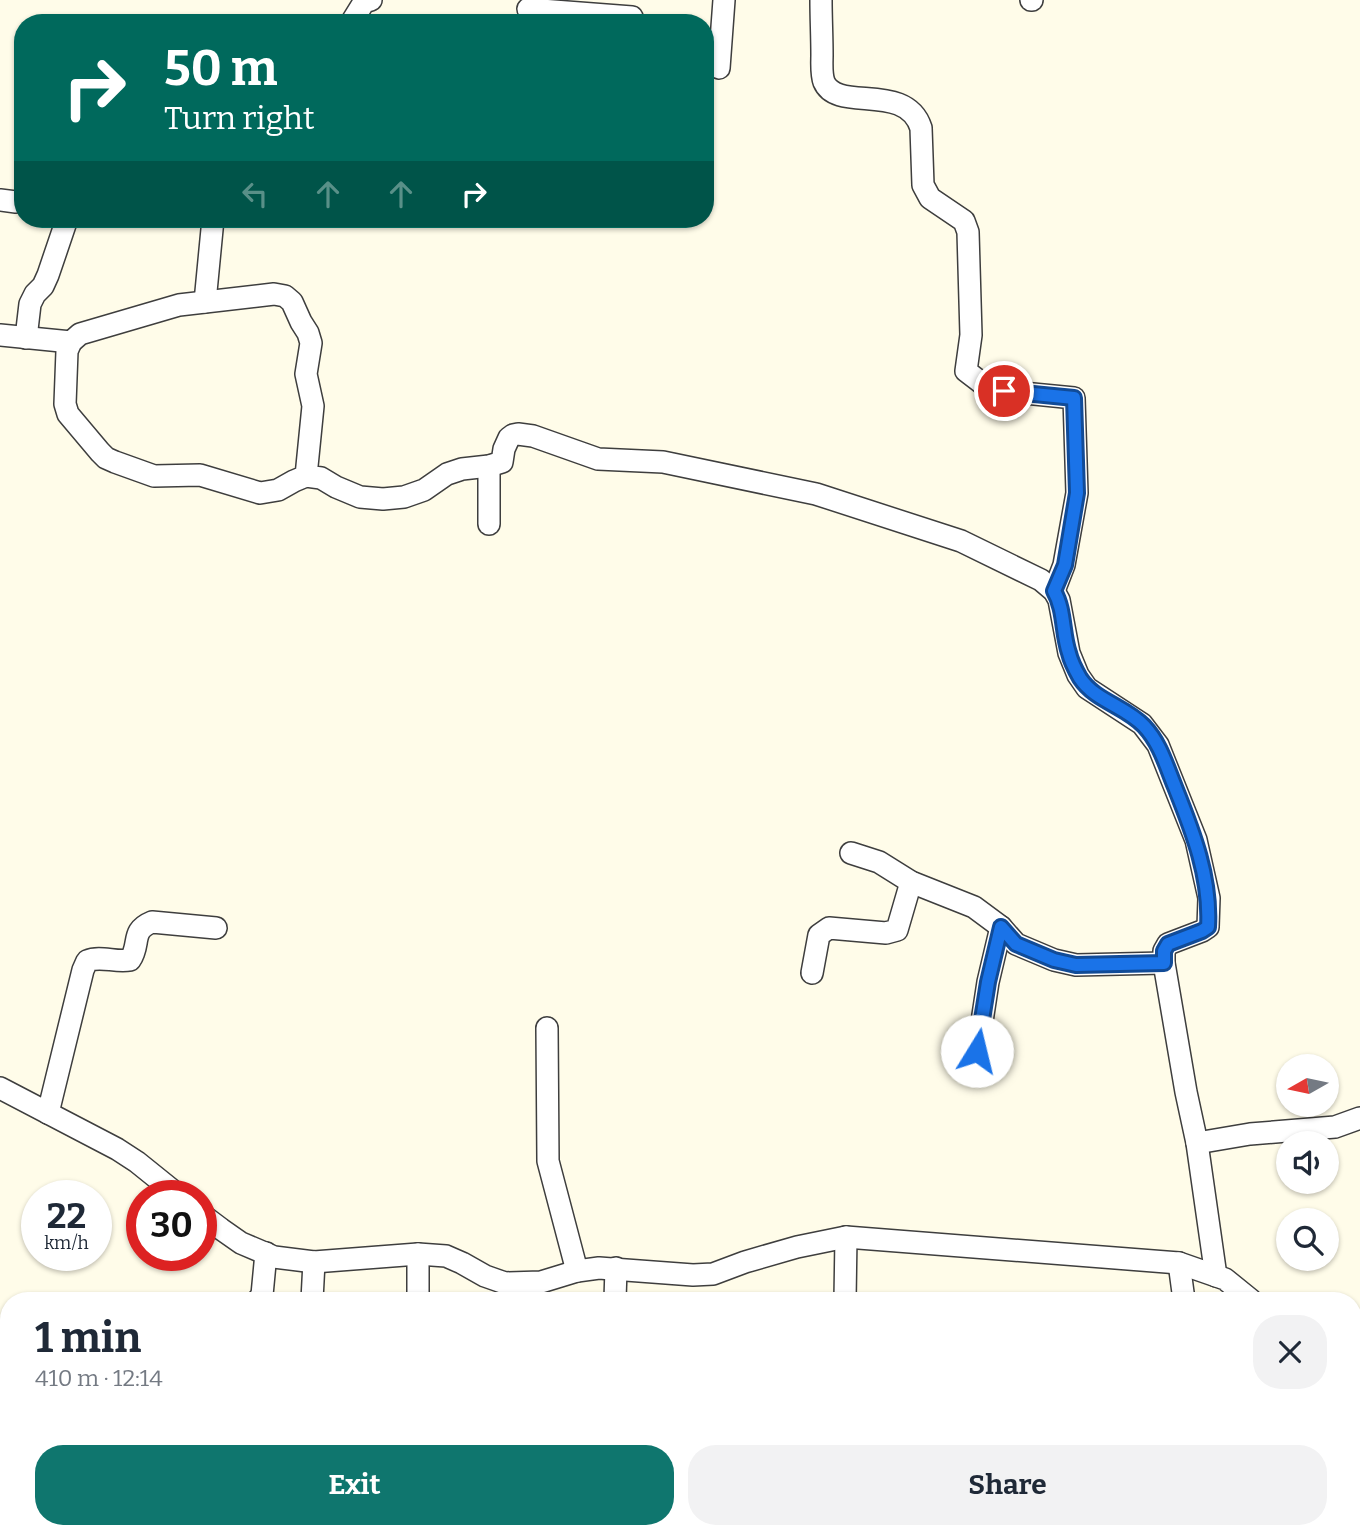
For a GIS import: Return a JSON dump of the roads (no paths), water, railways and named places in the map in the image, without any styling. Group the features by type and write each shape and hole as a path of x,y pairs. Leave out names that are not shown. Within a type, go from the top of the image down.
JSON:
{"street":[{"path":"357,14 364,2 371,0"},
{"path":"719,68 724,0"},
{"path":"821,0 824,82 831,90 841,95 891,100 912,111 921,128 923,185 930,198 964,221 968,232 971,335 966,371 983,384 1004,391 1074,398 1077,493 1065,565 1054,591"},
{"path":"528,10 597,14"},
{"path":"26,338 30,304 48,275 64,228"},
{"path":"205,302 211,228"},
{"path":"306,476 313,406 306,374 311,343 292,302 285,296 274,293 179,305 80,334 71,341 67,351 65,404 68,414 106,457 154,475 200,475 260,493 278,490 306,476 321,478 360,497 404,497 424,490 447,474 502,462 509,438 518,434 533,436 598,459 663,462 816,494 961,541 1041,580 1054,591 1059,600 1069,653 1078,675 1087,688 1142,724 1158,745 1196,840 1209,898 1208,927 1168,944 1164,951 1164,963 1197,1143 1216,1276"},
{"path":"0,335 71,341"},
{"path":"489,466 489,524"},
{"path":"851,853 878,862 911,882 974,906 1001,927 1016,944 1054,960 1076,965 1164,963"},
{"path":"812,973 819,935 829,928 886,933 897,930 911,882"},
{"path":"48,1113 87,961 96,958 122,962 130,960 135,954 138,932 142,926 152,922 216,928"},
{"path":"974,1073 988,982 1001,927"},
{"path":"547,1028 548,1161 577,1271"},
{"path":"0,1088 127,1156 158,1180"},
{"path":"1197,1143 1250,1134 1335,1127 1360,1118"},
{"path":"217,1227 242,1243 274,1257 314,1262 418,1254 446,1256 505,1283 541,1282 577,1271 599,1268 713,1274 797,1247 846,1237 1179,1263 1225,1279 1241,1292"},
{"path":"845,1292 846,1237"},
{"path":"262,1292 266,1253"},
{"path":"418,1254 418,1292"},
{"path":"312,1292 314,1262"},
{"path":"1179,1263 1183,1292"},
{"path":"616,1292 617,1268"}]}
